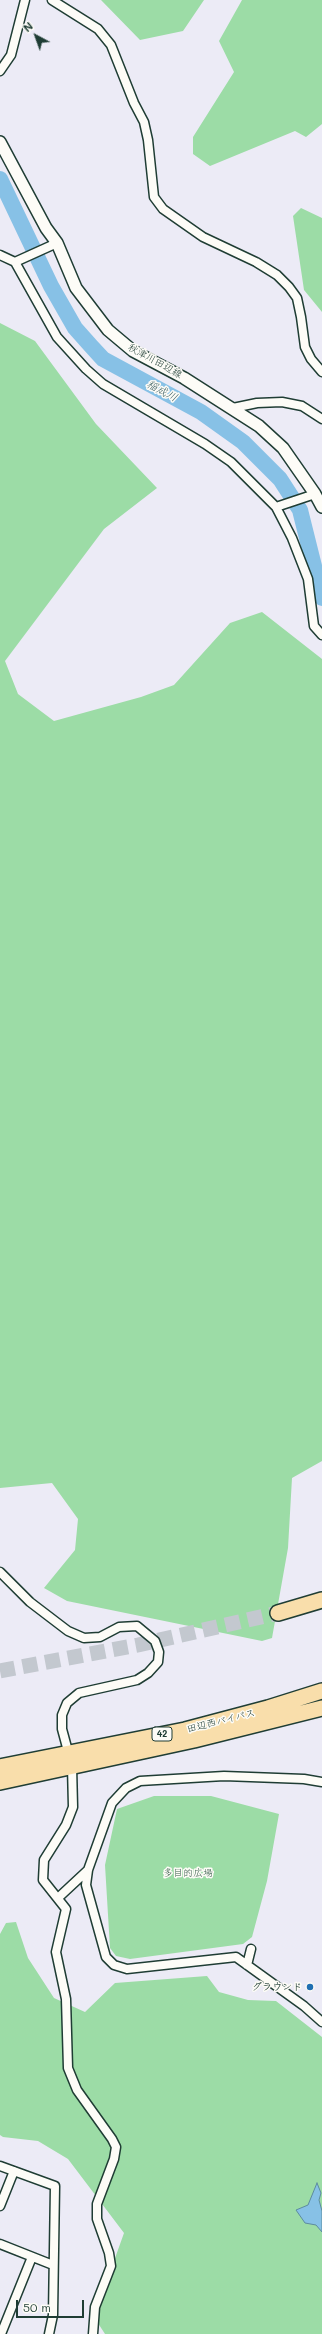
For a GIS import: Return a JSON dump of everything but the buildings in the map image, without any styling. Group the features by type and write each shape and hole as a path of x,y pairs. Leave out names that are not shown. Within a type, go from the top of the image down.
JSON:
{"highway":[{"path":"278,1613 322,1600"},
{"name":"田辺西バイパス","path":"0,1782 70,1759 268,1708 322,1691"},
{"name":"田辺西バイパス","path":"0,1767 70,1759 194,1740 322,1708"}],"main road":[{"name":"秋津川田辺線","path":"0,142 46,228 57,243 76,288 108,330 133,351 184,378 259,426 283,448 316,494 322,507"}],"street":[{"path":"0,71 11,55 25,0"},
{"path":"52,0 98,29 111,45 134,103 144,122 148,140 154,197 163,209 203,238 256,262 277,275 289,287 297,298 305,347 310,359 322,372"},
{"path":"15,262 47,249 57,243"},
{"path":"0,255 15,262 57,337 86,370 103,384 205,444 231,462 280,506 308,579 314,626 322,635"},
{"path":"233,408 257,403 282,402 302,406 322,419"},
{"path":"280,506 304,496 316,494"},
{"path":"1,1575 30,1602 68,1631 84,1638 100,1637 120,1627 137,1626 155,1641 159,1652 158,1662 148,1673 137,1680 79,1693 67,1703 62,1715 62,1729 70,1759 73,1807 66,1825 44,1860 43,1880 66,1909 56,1952 66,1999 68,2068 77,2090 116,2147 114,2159 97,2204 97,2219 111,2266 95,2307 93,2334"},
{"path":"247,1965 252,1949 236,1957 127,1969 114,1966 106,1957 86,1885 88,1870 112,1803 126,1788 140,1781 224,1776 304,1779 322,1782"},
{"path":"58,1897 88,1870"},
{"path":"236,1957 304,2006 322,2022"},
{"path":"0,2166 56,2186 52,2315 49,2334"},
{"path":"0,2206 14,2171"},
{"path":"0,2244 54,2265"},
{"path":"1,2334 32,2257"}],"green space":[{"path":"101,0 204,0 183,31 140,40"},
{"path":"242,0 322,0 322,124 306,137 295,131 210,166 193,154 193,137 234,72 219,41"},
{"path":"301,208 322,218 322,312 304,290 293,216"},
{"path":"0,323 35,341 96,424 157,488 104,529 5,661 18,694 54,721 141,697 174,685 230,623 262,612 322,659 322,1461 292,1478 288,1548 272,1638 262,1641 67,1601 44,1588 75,1550 78,1519 52,1483 0,1488"},
{"name":"多目的広場","path":"154,1796 211,1796 279,1814 267,1881 252,1937 243,1944 130,1959 116,1956 110,1948 105,1865 117,1809"},
{"path":"16,1922 28,1958 54,1998 85,2012 115,1983 207,1976 219,1992 248,2000 276,2001 322,2037 322,2334 105,2334 94,2317 124,2233 68,2159 38,2141 3,2137 0,2135 0,1934 6,1923"}],"water":[{"path":"317,2183 321,2193 319,2200 322,2211 322,2232 316,2225 305,2223 296,2210 308,2205"}],"waterway":[{"name":"稲成川","path":"0,179 51,286 75,328 103,359 201,412 243,442 280,479 300,510 322,598"}],"tunnel":[{"path":"0,1671 138,1645 278,1613"}],"place":[{"name":"グラウンド","path":"310,1987"}]}
